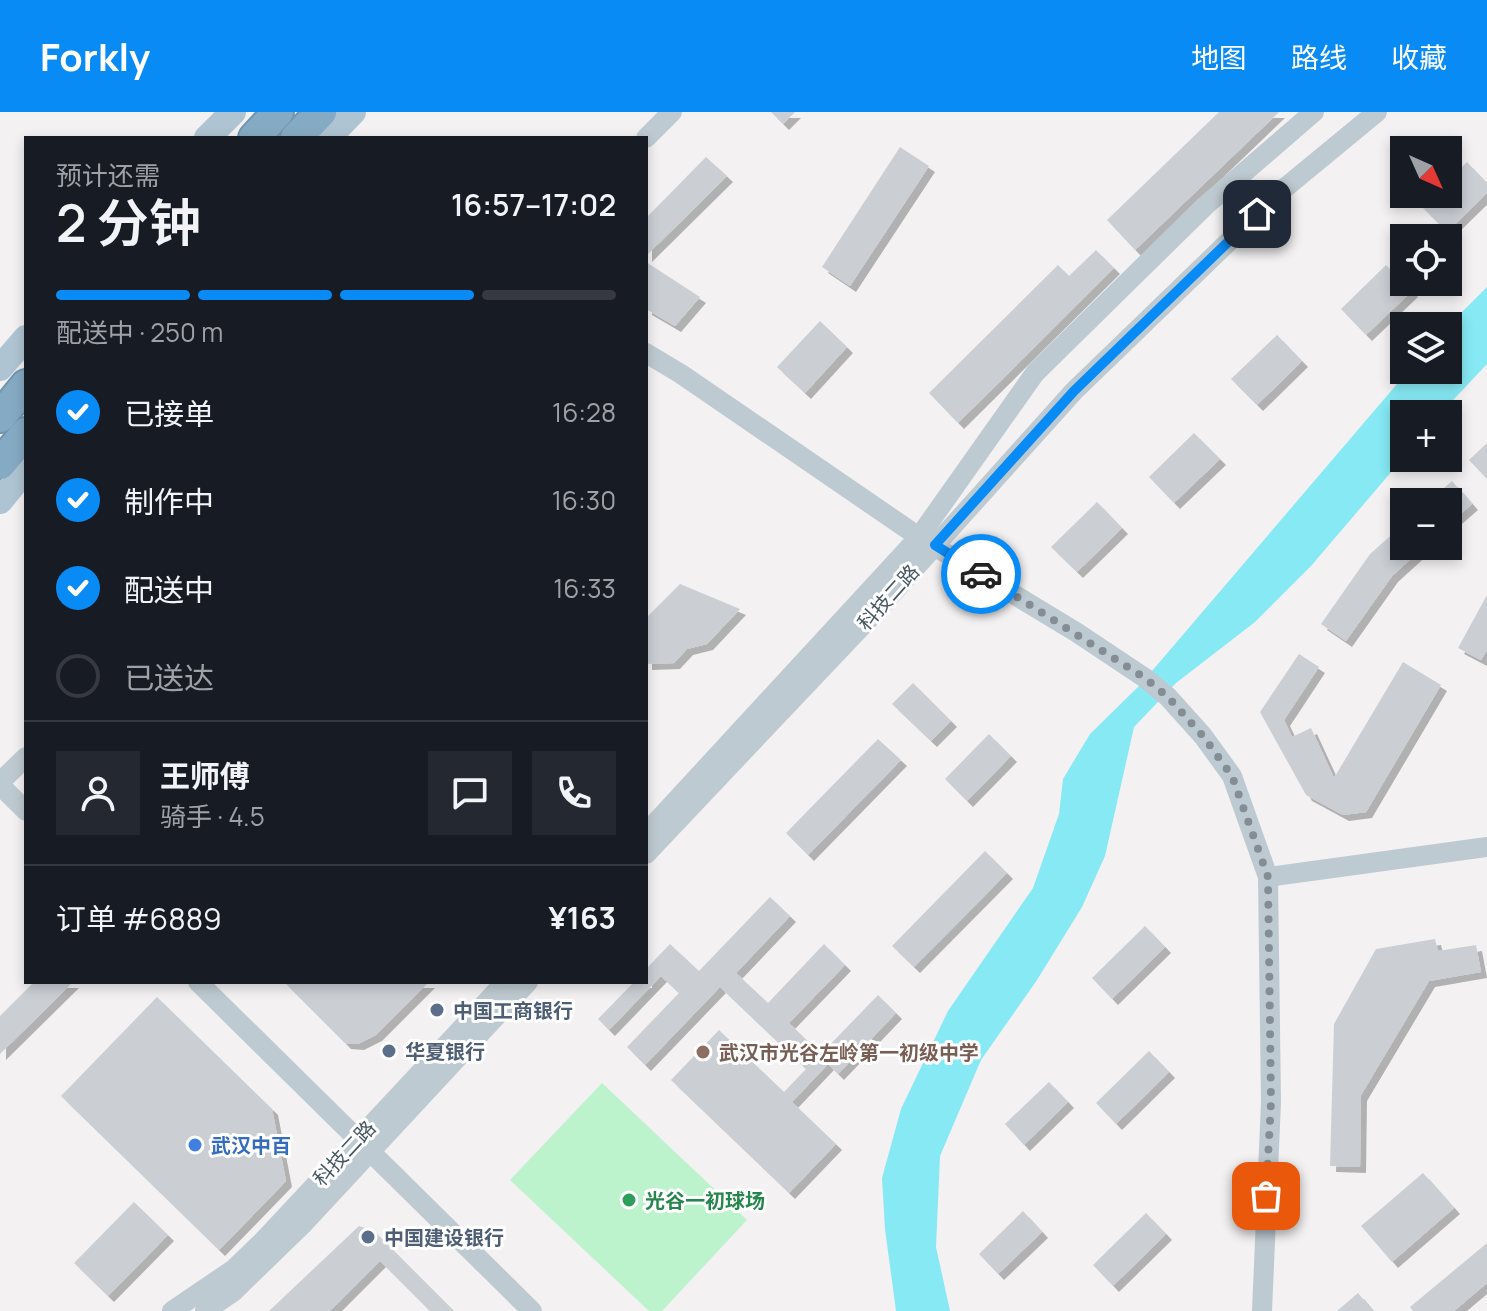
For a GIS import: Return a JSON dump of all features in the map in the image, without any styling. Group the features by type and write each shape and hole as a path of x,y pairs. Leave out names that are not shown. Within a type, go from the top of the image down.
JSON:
{"highway":[{"path":"256,136 278,112"},
{"path":"298,136 321,112"},
{"path":"0,417 24,387"},
{"path":"0,464 24,435"}],"main road":[{"path":"209,136 233,112"},
{"path":"330,136 353,112"},
{"path":"0,368 24,340"},
{"path":"0,501 24,471"}],"street":[{"path":"648,136 672,112"},
{"name":"科技二路","path":"648,852 927,541 1035,373 1205,206 1314,112"},
{"name":"科技二路","path":"648,831 1074,391 1280,192 1377,112"},
{"path":"648,354 927,541 1145,678 1168,697 1203,736 1232,776 1268,877 1271,1102 1262,1311"},
{"path":"24,759 0,784 24,809"},
{"path":"1268,877 1487,847"},
{"path":"200,984 532,1311"},
{"name":"科技二路","path":"205,1311 233,1292 503,984"},
{"name":"科技二路","path":"172,1311 234,1269 526,984"}],"green space":[{"name":"光谷一初球场","path":"602,1083 747,1220 662,1311 649,1311 510,1180"}],"water":[{"path":"1487,287 1487,364 1453,400 1390,400 1391,472 1311,566 1255,622 1176,683 1134,727 1105,856 1082,907 1037,980 981,1060 940,1156 936,1247 950,1311 896,1311 882,1178 901,1109 948,1011 1033,888 1059,814 1063,779 1090,734 1140,685 1397,384 1462,384 1462,312"}],"building":[{"path":"771,112 795,112 783,124"},
{"path":"1219,112 1279,112 1135,250 1107,220"},
{"path":"900,147 929,166 850,286 822,267"},
{"path":"706,157 727,176 648,254 648,216"},
{"path":"1467,162 1487,183 1487,193 1455,224 1439,224 1423,208 1462,208 1462,167"},
{"path":"1096,250 1114,268 958,423 929,393 1058,265 1069,276"},
{"path":"648,263 700,297 675,326 648,310"},
{"path":"1386,265 1390,269 1390,296 1407,296 1366,335 1341,309"},
{"path":"820,321 847,347 805,393 777,367"},
{"path":"1277,335 1302,361 1257,405 1231,379"},
{"path":"1194,433 1220,459 1174,503 1149,477"},
{"path":"1487,443 1487,479 1469,460"},
{"path":"1452,481 1458,488 1444,488"},
{"path":"1462,492 1472,504 1462,513"},
{"path":"1097,502 1122,528 1077,572 1051,547"},
{"path":"1390,536 1390,560 1410,560 1392,576 1346,641 1321,624 1370,554"},
{"path":"680,584 740,609 707,644 687,649 674,663 648,664 648,616"},
{"path":"1487,595 1487,650 1481,660 1458,648"},
{"path":"1299,654 1319,667 1284,720 1292,737 1311,728 1334,778 1403,662 1441,685 1366,812 1343,815 1306,795 1260,712"},
{"path":"913,683 951,721 931,741 892,704"},
{"path":"989,734 1011,756 967,801 945,779"},
{"path":"878,739 901,760 808,855 786,833"},
{"path":"985,851 1007,873 914,967 892,946"},
{"path":"770,897 790,916 736,973 768,1003 824,944 845,965 789,1023 821,1054 878,995 896,1013 838,1074 828,1064 792,1102 836,1144 789,1193 671,1080 719,1030 784,1092 806,1069 720,987 645,1065 627,1047 679,993 661,976 609,1030 598,1019 632,984 648,984 648,967 670,944 699,971"},
{"path":"1145,926 1165,947 1112,999 1092,978"},
{"path":"1435,939 1438,951 1476,945 1481,972 1429,981 1361,1095 1360,1167 1330,1166 1334,1024 1376,949"},
{"path":"32,984 71,984 0,1054 0,1016"},
{"path":"286,984 427,984 376,1035 358,1044 345,1043"},
{"name":"武汉中百","path":"157,997 272,1109 286,1181 219,1250 61,1096"},
{"path":"1149,1051 1169,1072 1116,1124 1096,1103"},
{"path":"1049,1082 1068,1102 1024,1145 1005,1124"},
{"path":"1423,1173 1454,1208 1392,1262 1361,1226"},
{"path":"134,1202 168,1235 108,1296 74,1263"},
{"path":"1023,1211 1042,1232 998,1274 979,1254"},
{"path":"1146,1213 1166,1234 1113,1286 1093,1265"},
{"path":"359,1226 374,1231 454,1311 430,1311 380,1261 330,1311 269,1311"},
{"path":"1487,1243 1487,1283 1454,1311 1413,1311 1410,1307"},
{"path":"1358,1293 1373,1311 1337,1311"}],"way so far":[{"path":"981,574 1145,678 1168,697 1203,736 1232,776 1268,877 1271,1102 1266,1196"}],"place":[{"name":"中国工商银行","path":"437,1010"},
{"name":"华夏银行","path":"389,1051"},
{"name":"武汉市光谷左岭第一初级中学","path":"703,1052"},
{"name":"武汉中百","path":"195,1145"},
{"name":"光谷一初球场","path":"629,1200"},
{"name":"中国建设银行","path":"368,1237"}],"route":[{"path":"981,574 935,545 1074,391 1257,214"}]}
